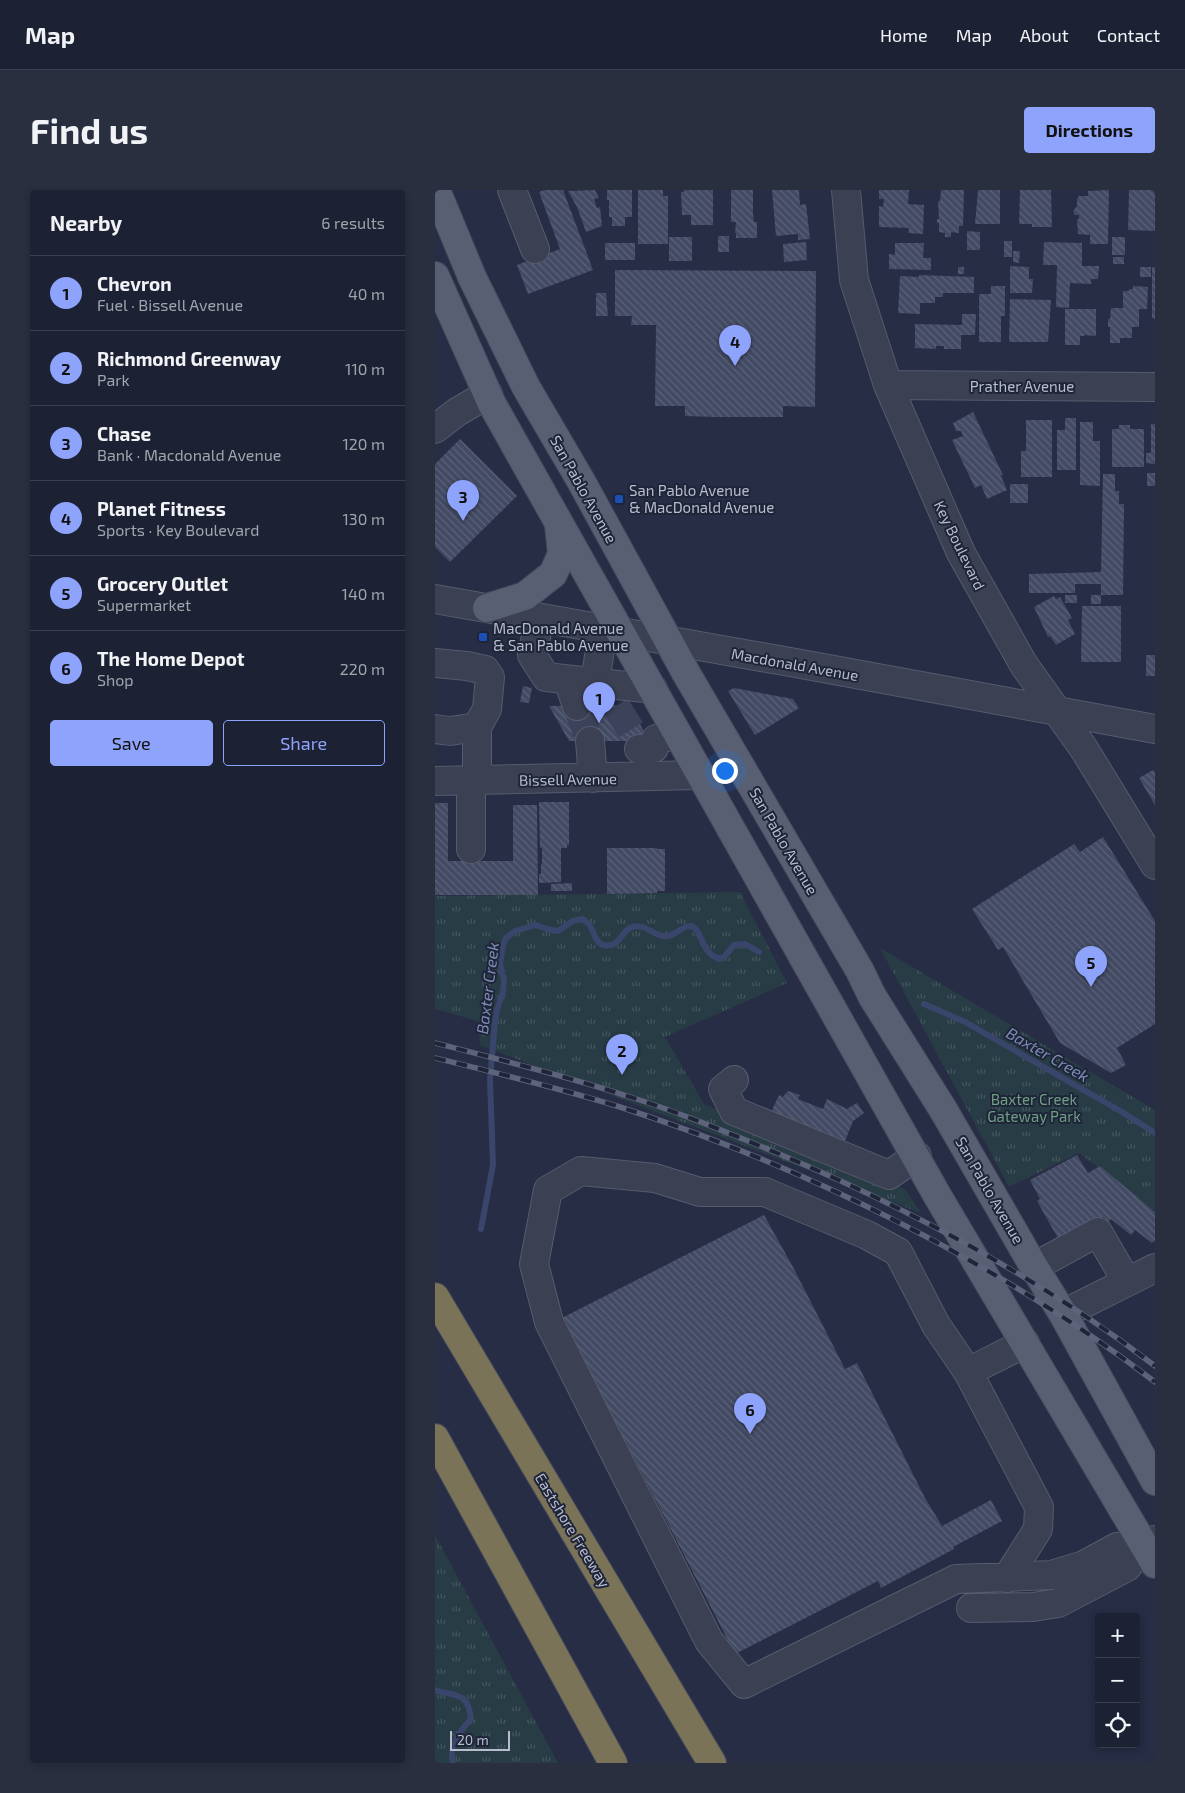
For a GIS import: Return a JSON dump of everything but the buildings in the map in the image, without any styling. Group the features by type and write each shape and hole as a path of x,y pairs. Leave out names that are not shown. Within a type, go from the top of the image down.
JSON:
{"highway":[{"name":"Eastshore Freeway","path":"435,1297 712,1763"},
{"path":"435,1438 613,1763"}],"main road":[{"name":"San Pablo Avenue","path":"440,190 472,277 515,365 669,641 873,996 944,1111 1152,1470"},
{"path":"435,276 442,312 559,521 612,631 653,689 917,1156 937,1195 1151,1550"},
{"path":"487,608 525,596 553,574 562,554 559,521"}],"street":[{"path":"512,190 535,249"},
{"name":"Key Boulevard","path":"846,190 854,280 888,385 961,553 1024,665 1084,749 1155,865"},
{"name":"Prather Avenue","path":"888,385 1155,387"},
{"path":"435,429 457,412 488,394"},
{"name":"Macdonald Avenue","path":"435,599 811,665 1155,729"},
{"path":"540,618 533,655 547,677 568,680 608,691 653,689"},
{"path":"608,691 612,631"},
{"path":"435,663 485,670 491,677 487,709 477,727 471,849"},
{"path":"568,680 577,706"},
{"path":"435,729 450,731 477,727"},
{"path":"642,777 638,745 654,748 656,739 678,735"},
{"path":"590,741 593,778"},
{"name":"Bissell Avenue","path":"435,781 701,775"},
{"path":"733,1080 723,1088 734,1110 889,1175 917,1156"},
{"path":"1007,1578 1038,1529 1039,1507 968,1372 936,1325 898,1252 867,1235 765,1192 700,1192 655,1178 581,1171 548,1190 534,1264 549,1322 709,1641 744,1684 956,1579 1007,1578 1051,1576 1083,1565 1117,1547 1151,1550"},
{"path":"1034,1267 1098,1232 1127,1282"},
{"path":"1063,1314 1155,1268"},
{"path":"968,1372 1025,1343"},
{"path":"971,1608 1033,1607 1058,1603 1127,1567 1151,1550"}],"green space":[{"path":"740,892 787,983 665,1037 704,1104 905,1189 921,1213 480,1045 478,1021 435,1009 435,896"},
{"name":"Baxter Creek Gateway Park","path":"880,948 1155,1110 1155,1211 1079,1153 1009,1187"},
{"path":"435,1535 558,1763 435,1763"}],"waterway":[{"name":"Baxter Creek","path":"481,1229 493,1165 490,1080 495,1022 503,992 504,980 500,964 506,938 515,931 535,925 558,931 573,921 582,919 588,923 598,941 608,946 616,943 630,928 639,926 659,935 667,936 691,926 698,932 708,952 720,959 734,945 745,944 759,952"},
{"name":"Baxter Creek","path":"924,1004 965,1022 1155,1133"},
{"name":"Baxter Creek","path":"435,1690 464,1699 469,1710 471,1719 456,1739 452,1751 453,1763"}],"tunnel":[{"path":"577,706 590,741"},
{"path":"616,706 638,741"}],"railway":[{"path":"435,1043 553,1074 643,1101 720,1130 827,1175 925,1222 1020,1275 1066,1303 1155,1366"},
{"path":"435,1058 551,1087 620,1107 690,1131 830,1189 899,1222 1032,1297 1095,1338 1155,1382"}],"place":[{"name":"Planet Fitness","path":"735,366"},
{"name":"San Pablo Avenue & MacDonald Avenue","path":"619,499"},
{"name":"Chase","path":"463,521"},
{"name":"MacDonald Avenue & San Pablo Avenue","path":"483,637"},
{"name":"Chevron","path":"599,723"},
{"name":"Grocery Outlet","path":"1091,987"},
{"name":"Richmond Greenway","path":"622,1075"},
{"name":"The Home Depot","path":"750,1434"}]}
